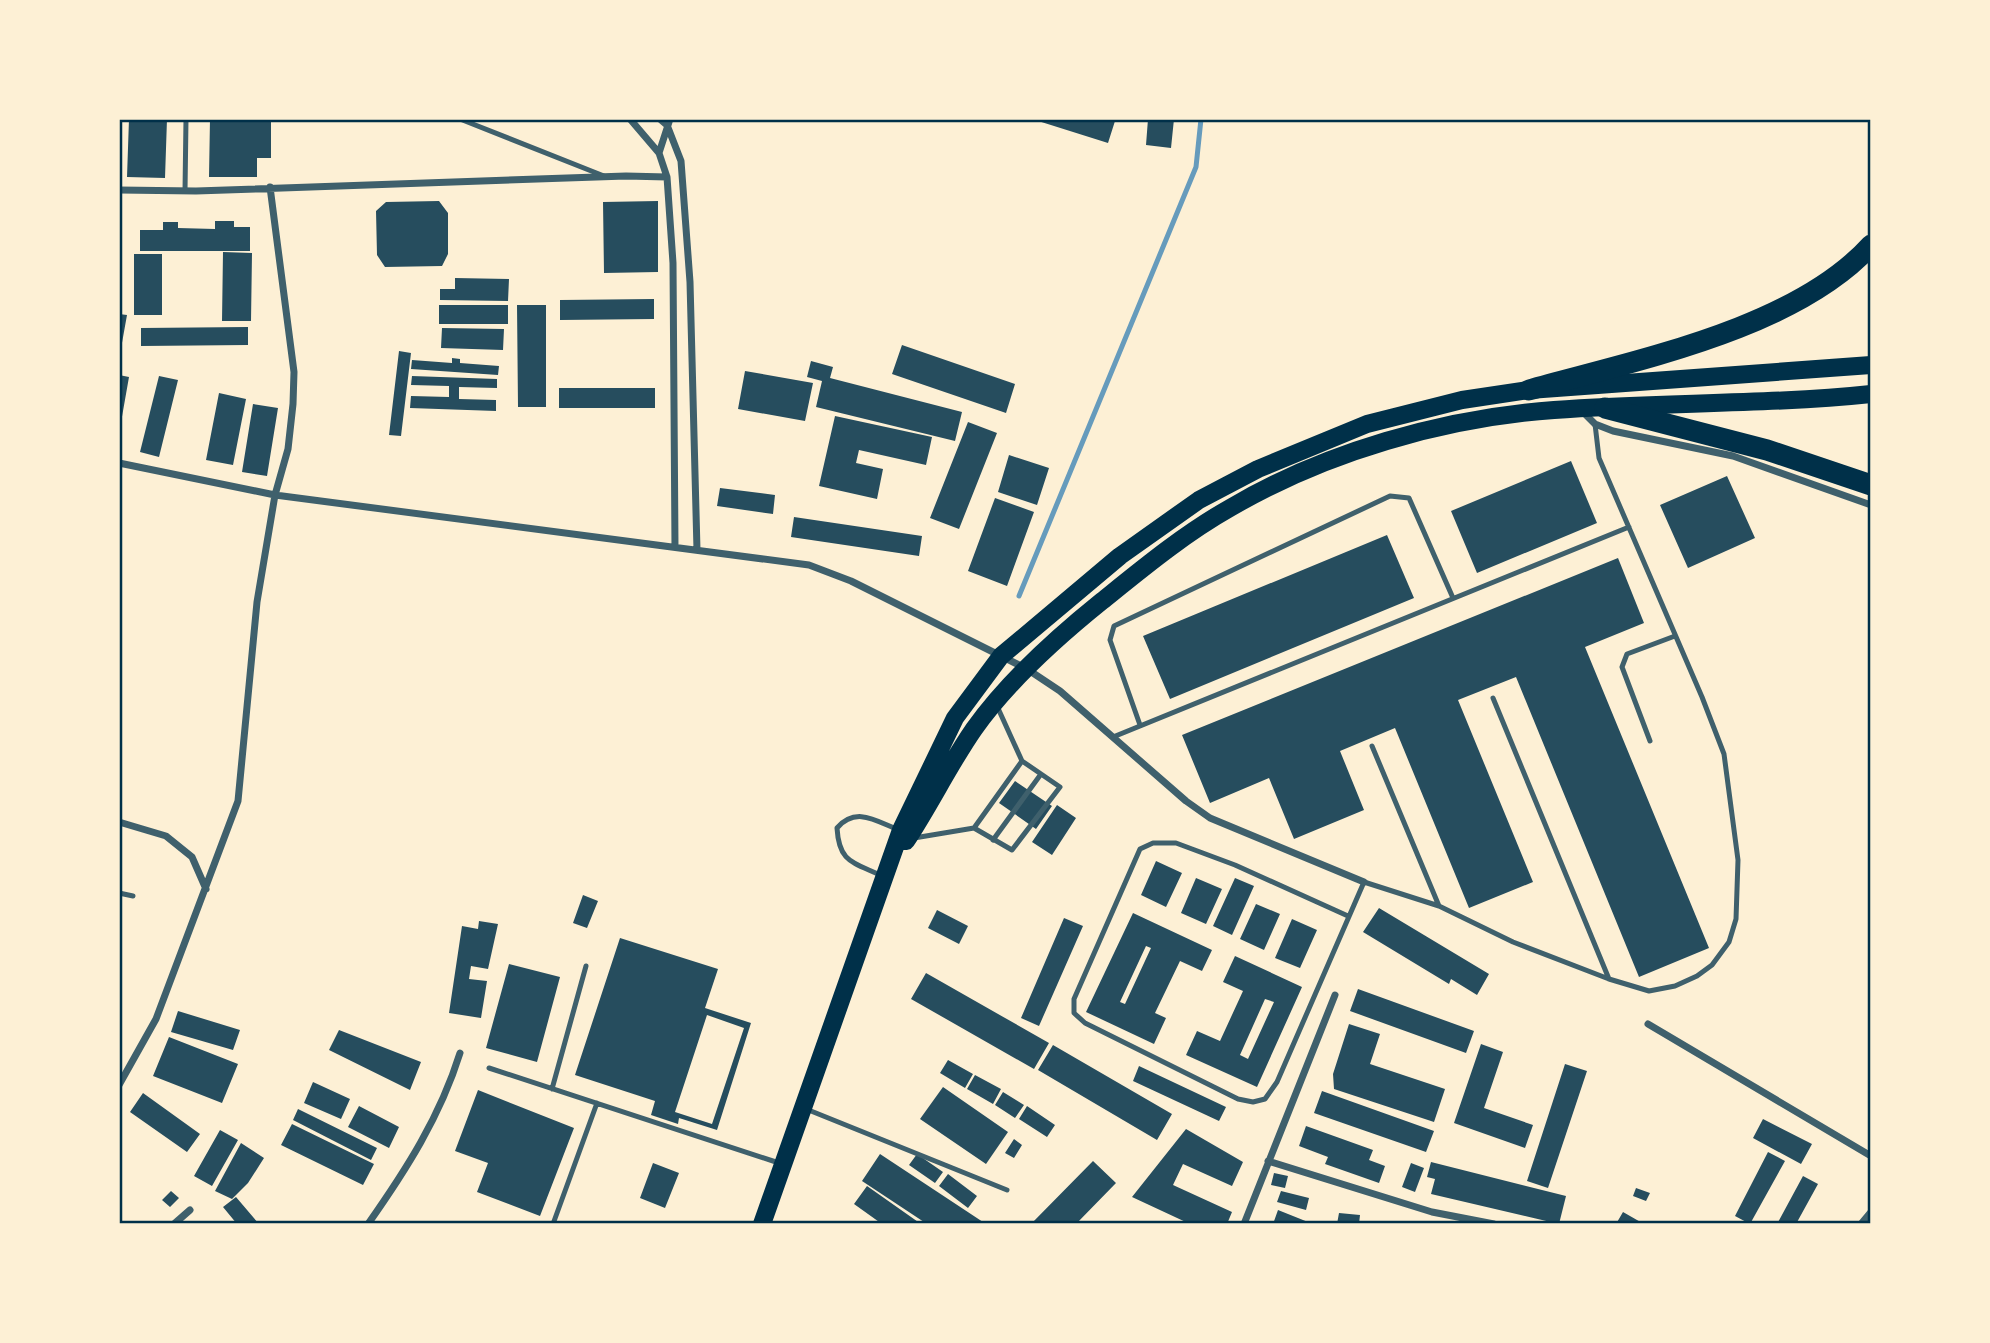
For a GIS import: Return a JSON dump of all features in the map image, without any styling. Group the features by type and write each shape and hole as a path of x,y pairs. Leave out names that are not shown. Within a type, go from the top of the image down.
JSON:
{"highway":[{"path":"1529,390 1649,356 1782,311 1827,284 1871,245"},
{"path":"1600,416 1767,450 1871,485"}],"main road":[{"path":"762,1224 889,869 955,718 1001,656 1119,556 1199,500 1258,469 1367,424 1462,400 1529,390 1863,365"},
{"path":"904,834 974,729 1027,669 1073,624 1160,554 1231,507 1306,471 1404,438 1482,420 1580,409 1600,416 1862,395"}],"street":[{"path":"630,119 659,153 667,177 673,263 675,547"},
{"path":"660,119 669,122"},
{"path":"659,153 669,122"},
{"path":"669,122 681,161 690,282 697,550"},
{"path":"119,190 185,191 667,177"},
{"path":"119,1085 156,1019 237,801 257,602 275,495 288,449 294,372 270,187"},
{"path":"1600,416 1645,438 1733,456 1871,505"},
{"path":"119,463 275,495 809,565 851,580 1027,669 1060,691 1186,801 1210,818 1364,882"},
{"path":"119,822 166,836 192,857 206,889"},
{"path":"1244,1224 1335,995"},
{"path":"1648,1024 1871,1156"},
{"path":"368,1224 424,1139 449,1088 460,1053"},
{"path":"1268,1161 1433,1212 1494,1224"},
{"path":"174,1224 190,1210"},
{"path":"1861,1224 1871,1212"}],"lane":[{"path":"185,191 186,119"},
{"path":"460,119 607,177"},
{"path":"1348,916 1224,861 1175,843 1153,843 1140,849 1113,905 1074,999 1074,1013 1085,1023 1238,1099 1253,1102 1265,1099 1277,1083 1364,882 1439,906 1513,942 1609,979 1649,990 1686,981 1712,965 1728,942 1736,919 1738,860 1730,781 1724,754 1599,458 1600,416"},
{"path":"1139,725 1110,640 1114,626 1390,496 1409,498 1453,598"},
{"path":"1113,737 1629,527"},
{"path":"1650,741 1622,667 1623,660 1628,654 1675,636"},
{"path":"1493,698 1609,979"},
{"path":"889,869 844,858 838,846 837,828 847,817 860,815 904,834 974,828 1012,850 1060,787 1022,761 996,704"},
{"path":"1372,746 1439,906"},
{"path":"974,828 1022,761"},
{"path":"993,839 1041,774"},
{"path":"119,893 133,896"},
{"path":"552,1088 586,966"},
{"path":"489,1068 782,1164"},
{"path":"553,1224 597,1103"},
{"path":"803,1108 1007,1190"}],"building":[{"path":"129,119 167,119 165,178 127,177"},
{"path":"210,119 271,119 271,158 257,158 257,177 209,177"},
{"path":"1148,119 1174,119 1171,148 1146,145"},
{"path":"1035,120 1115,121 1108,143"},
{"path":"439,201 448,213 448,254 442,266 385,267 377,255 376,211 386,202"},
{"path":"658,201 658,272 604,273 603,202"},
{"path":"215,221 234,221 234,227 250,227 250,251 140,251 140,230 163,230 163,222 178,222 178,228 215,229"},
{"path":"223,252 252,253 251,321 222,321"},
{"path":"134,254 162,254 162,315 134,315"},
{"path":"455,278 509,279 508,301 440,300 440,289 455,289"},
{"path":"654,299 654,319 560,320 560,300"},
{"path":"439,305 508,305 508,324 439,324"},
{"path":"517,305 546,305 546,407 518,407"},
{"path":"119,314 127,315 120,354 119,354"},
{"path":"248,327 248,345 141,346 141,328"},
{"path":"442,328 504,329 503,350 441,348"},
{"path":"902,345 1015,384 1006,413 892,374"},
{"path":"399,351 411,353 401,436 389,435"},
{"path":"452,358 460,359 460,363 499,366 498,375 411,369 412,360 452,363"},
{"path":"811,361 833,367 830,378 962,412 955,441 816,407 822,381 807,377"},
{"path":"745,371 813,383 805,421 738,409"},
{"path":"119,375 129,377 120,428 119,428"},
{"path":"159,376 178,380 159,457 140,452"},
{"path":"412,376 497,379 497,388 459,387 459,399 496,400 496,411 410,408 411,396 449,397 449,386 411,385"},
{"path":"559,388 655,388 655,408 559,408"},
{"path":"219,393 246,399 233,465 206,460"},
{"path":"253,404 278,408 267,476 242,472"},
{"path":"835,416 932,437 926,465 859,450 856,463 883,469 877,499 819,486"},
{"path":"968,422 997,433 959,529 930,518"},
{"path":"1009,455 1049,468 1037,505 998,492"},
{"path":"1571,461 1597,523 1477,573 1451,511"},
{"path":"1727,476 1755,538 1688,568 1660,505"},
{"path":"720,488 775,495 773,514 717,506"},
{"path":"995,498 1034,512 1007,586 968,571"},
{"path":"794,517 922,536 919,556 791,537"},
{"path":"1387,535 1414,598 1170,699 1143,636"},
{"path":"1618,558 1644,623 1585,647 1709,948 1639,977 1516,677 1458,700 1533,882 1469,908 1395,728 1340,751 1364,810 1294,839 1269,778 1210,803 1182,735"},
{"path":"1015,781 1052,806 1036,829 999,803"},
{"path":"1057,805 1076,818 1052,855 1032,842"},
{"path":"1156,861 1182,873 1166,907 1141,895"},
{"path":"1196,878 1222,889 1206,924 1181,913"},
{"path":"1235,878 1254,886 1232,935 1213,926"},
{"path":"583,895 598,901 587,928 573,923"},
{"path":"1256,904 1280,914 1264,950 1240,939"},
{"path":"1379,908 1489,974 1477,995 1451,979 1449,984 1363,932"},
{"path":"937,910 968,926 959,944 928,928"},
{"path":"1133,913 1212,950 1202,971 1180,961 1155,1013 1166,1018 1154,1044 1086,1012","holes":["1146,946 1151,948 1125,1004 1120,1002"]},
{"path":"1064,918 1083,926 1039,1026 1021,1018"},
{"path":"1292,919 1317,930 1300,968 1275,958"},
{"path":"479,921 498,924 488,969 471,966 469,979 487,981 481,1018 449,1013 462,926 478,929"},
{"path":"620,938 718,969 705,1008 751,1023 717,1130 679,1118 678,1124 651,1115 655,1101 575,1075","holes":["707,1015 744,1028 712,1124 675,1112"]},
{"path":"1235,956 1302,987 1257,1087 1186,1055 1197,1031 1220,1041 1243,991 1223,982","holes":["1265,999 1274,1002 1248,1059 1240,1055"]},
{"path":"509,964 560,977 537,1062 486,1048"},
{"path":"926,973 1049,1043 1034,1069 911,999"},
{"path":"1358,989 1474,1031 1466,1053 1350,1011"},
{"path":"178,1011 240,1030 233,1050 171,1032"},
{"path":"1349,1024 1380,1034 1370,1064 1445,1089 1434,1122 1334,1089 1333,1074"},
{"path":"339,1030 421,1062 410,1090 329,1050"},
{"path":"169,1037 238,1064 222,1103 153,1076"},
{"path":"1481,1044 1503,1052 1484,1108 1533,1125 1525,1148 1454,1123"},
{"path":"1053,1045 1172,1114 1157,1140 1038,1070"},
{"path":"948,1060 973,1074 965,1088 940,1073"},
{"path":"1565,1064 1587,1071 1548,1188 1527,1181"},
{"path":"1139,1066 1226,1107 1219,1121 1133,1081"},
{"path":"975,1075 1001,1089 993,1104 967,1089"},
{"path":"313,1082 350,1099 341,1119 304,1103"},
{"path":"943,1087 1008,1132 986,1164 920,1119"},
{"path":"478,1090 574,1128 540,1216 477,1192 488,1163 455,1151"},
{"path":"1322,1091 1434,1131 1426,1152 1314,1113"},
{"path":"1003,1092 1024,1105 1015,1118 995,1105"},
{"path":"143,1093 200,1134 187,1152 130,1112"},
{"path":"359,1106 399,1127 389,1148 348,1127"},
{"path":"1027,1106 1055,1125 1047,1137 1019,1119"},
{"path":"298,1109 377,1148 371,1160 293,1120"},
{"path":"1763,1119 1812,1144 1801,1164 1753,1138"},
{"path":"292,1124 374,1164 363,1185 281,1145"},
{"path":"1306,1126 1373,1150 1369,1160 1385,1166 1379,1183 1325,1164 1328,1157 1299,1146"},
{"path":"1186,1129 1243,1162 1232,1186 1183,1164 1173,1185 1232,1212 1227,1224 1190,1224 1132,1197"},
{"path":"220,1130 238,1140 212,1186 194,1176"},
{"path":"1014,1139 1022,1145 1014,1158 1005,1153"},
{"path":"241,1143 264,1158 248,1183 232,1199 215,1191"},
{"path":"1768,1152 1785,1161 1750,1224 1735,1216"},
{"path":"880,1154 986,1224 927,1224 862,1181"},
{"path":"917,1154 943,1172 935,1183 909,1165"},
{"path":"1093,1161 1116,1183 1076,1224 1031,1224"},
{"path":"1431,1162 1566,1196 1559,1224 1431,1194 1435,1179 1427,1177"},
{"path":"653,1163 679,1173 665,1208 640,1198"},
{"path":"1411,1163 1424,1168 1415,1192 1402,1187"},
{"path":"1274,1173 1288,1176 1285,1188 1271,1185"},
{"path":"948,1174 977,1196 968,1208 939,1186"},
{"path":"1803,1176 1818,1184 1796,1224 1777,1224"},
{"path":"867,1186 921,1224 882,1224 854,1204"},
{"path":"1636,1188 1650,1193 1646,1201 1633,1196"},
{"path":"171,1191 179,1198 170,1207 162,1200"},
{"path":"1281,1191 1309,1198 1306,1210 1277,1202"},
{"path":"236,1197 259,1224 237,1224 223,1207"},
{"path":"1278,1210 1313,1224 1273,1224"},
{"path":"1623,1212 1644,1224 1616,1224"},
{"path":"1339,1213 1360,1215 1359,1224 1337,1224"}],"waterway":[{"path":"1019,596 1196,167 1201,119"}]}
